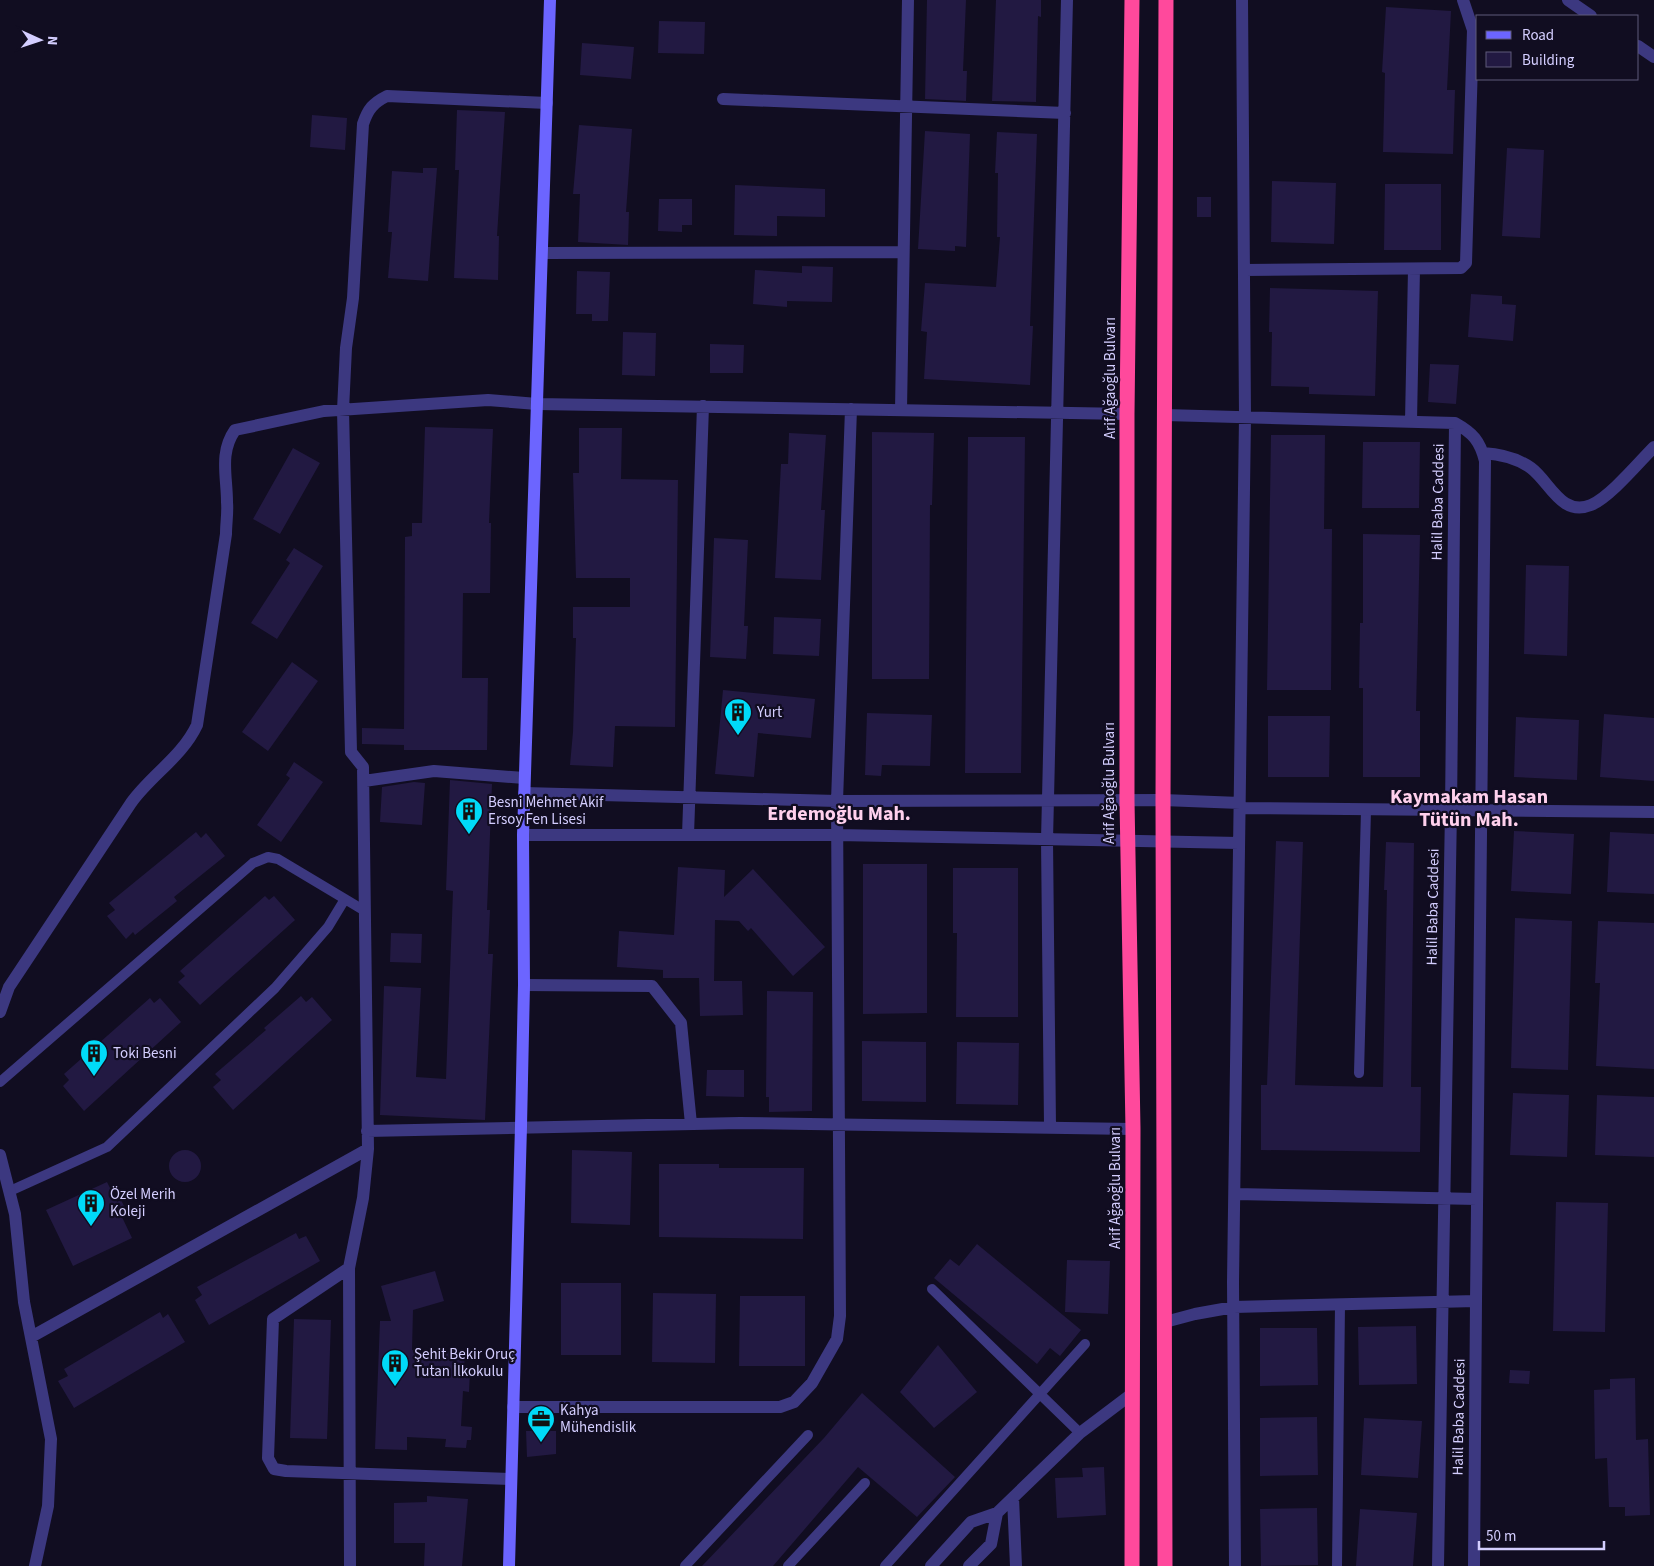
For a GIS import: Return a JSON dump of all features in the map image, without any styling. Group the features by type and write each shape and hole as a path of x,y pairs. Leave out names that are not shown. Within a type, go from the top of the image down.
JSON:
{"highway":[{"name":"Arif Ağaoğlu Bulvarı","path":"1132,0 1127,414 1127,842 1133,1129 1132,1566"},
{"path":"1165,1566 1163,800 1166,0"}],"street":[{"path":"509,1566 524,986 522,835 550,0"},
{"path":"901,410 902,252 908,0"},
{"path":"1050,1126 1047,840 1067,0"},
{"path":"1235,1566 1234,1307 1245,417 1242,0"},
{"path":"1244,270 1461,268 1466,263 1473,30 1463,0"},
{"path":"1568,0 1590,15"},
{"path":"1639,47 1654,56"},
{"path":"350,1566 348,1268 366,1180 368,1149 364,767 351,752 343,410 346,348 353,298 363,124 368,110 375,102 387,96 401,95 547,103"},
{"path":"723,99 1065,113"},
{"path":"542,253 902,252"},
{"path":"1412,421 1414,269"},
{"path":"0,1012 9,987 131,803 141,789 183,750 197,725 226,534 227,503 224,458 227,441 234,430 343,410 488,400 537,404 1127,414"},
{"path":"688,835 703,406"},
{"path":"513,1407 780,1407 794,1402 812,1383 837,1339 840,1316 837,1124 837,800 851,409"},
{"path":"1165,415 1455,422 1472,432 1480,444 1483,453 1517,460 1532,468 1568,506 1580,508 1593,504 1605,495 1654,447"},
{"name":"Halil Baba Caddesi","path":"1438,1566 1451,810 1455,422"},
{"name":"Halil Baba Caddesi","path":"1474,1566 1480,810 1485,460 1483,453"},
{"path":"364,781 434,771 524,778"},
{"path":"524,793 837,800 1163,800 1240,806 1366,810 1654,812"},
{"path":"522,835 838,835 1239,843"},
{"path":"524,986 652,986 681,1023 690,1124"},
{"path":"367,1131 521,1126 690,1124 1050,1126 1133,1129"},
{"path":"31,1337 368,1149"},
{"path":"0,1155 15,1214 24,1302 51,1440 48,1506 35,1566"},
{"path":"1235,1194 1477,1199"},
{"path":"348,1268 273,1319 268,1458 274,1469 511,1479"},
{"path":"1164,1322 1234,1307 1476,1301"},
{"path":"930,1566 971,1522 997,1513 1080,1433 1133,1393"},
{"path":"1013,1498 1016,1566"},
{"path":"969,1566 991,1544 997,1513"}],"lane":[{"path":"1359,1072 1366,810"},
{"path":"0,1082 252,863 268,857 278,859 365,910"},
{"path":"10,1191 107,1146 275,988 328,927 345,899"},
{"path":"932,1289 1080,1433"},
{"path":"1338,1566 1340,1304"},
{"path":"885,1566 1085,1344"},
{"path":"685,1566 808,1435"},
{"path":"788,1566 865,1483"}],"building":[{"path":"927,0 966,0 963,71 967,71 966,101 925,99"},
{"path":"996,0 1041,0 1041,17 1038,16 1036,102 992,101"},
{"path":"1386,7 1451,11 1447,90 1455,90 1453,154 1383,152 1385,73 1382,72"},
{"path":"659,21 705,22 704,54 658,53"},
{"path":"582,43 634,47 631,79 580,75"},
{"path":"457,110 505,112 497,236 499,236 498,280 454,278 459,170 455,170"},
{"path":"312,115 347,118 345,150 310,147"},
{"path":"579,125 632,129 626,212 629,212 628,245 578,242 580,194 573,194"},
{"path":"925,131 970,134 966,247 955,246 955,251 918,249"},
{"path":"997,132 1037,134 1030,326 1033,326 1030,385 924,379 927,332 921,331 925,283 996,287 1000,237 997,237 998,173 995,173"},
{"path":"1507,148 1544,150 1540,238 1502,236"},
{"path":"423,168 437,168 428,281 388,278 392,232 388,232 392,171 423,173"},
{"path":"1272,181 1336,183 1334,244 1271,242"},
{"path":"1385,184 1441,184 1441,250 1384,250"},
{"path":"735,185 825,189 825,217 777,216 777,236 734,235"},
{"path":"1197,197 1211,197 1211,217 1197,217"},
{"path":"659,199 692,199 692,225 682,225 682,232 658,231"},
{"path":"802,266 833,267 832,302 787,301 787,307 753,304 755,270 802,273"},
{"path":"577,271 610,272 608,321 592,321 592,314 576,314"},
{"path":"1270,288 1378,291 1375,396 1309,394 1309,387 1271,386 1272,332 1269,332"},
{"path":"1471,294 1502,296 1502,304 1516,305 1513,341 1468,337"},
{"path":"623,332 656,333 655,376 622,375"},
{"path":"710,344 744,345 743,373 710,373"},
{"path":"1430,364 1459,365 1456,404 1428,402"},
{"path":"425,427 493,429 489,523 491,523 490,593 463,593 462,678 488,678 487,750 404,750 404,745 362,744 362,728 404,729 405,537 412,536 412,523 422,523"},
{"path":"579,428 622,428 621,479 678,480 675,727 615,726 613,767 570,765 576,638 573,638 573,607 630,607 630,578 576,578 573,473 579,473"},
{"path":"872,432 934,433 932,505 930,505 929,679 872,679"},
{"path":"789,433 826,435 821,510 825,510 821,580 775,578 781,464 788,464"},
{"path":"1271,435 1325,435 1324,529 1332,529 1331,690 1267,690"},
{"path":"968,437 1025,437 1021,773 965,773"},
{"path":"1363,442 1420,442 1419,508 1362,508"},
{"path":"293,448 320,463 280,534 253,519"},
{"path":"1363,534 1420,535 1416,711 1420,711 1420,777 1363,777 1363,688 1359,688 1360,623 1363,623"},
{"path":"714,538 748,540 744,626 748,626 746,659 710,657"},
{"path":"294,548 323,566 277,639 251,623 290,563 286,560"},
{"path":"1526,565 1569,566 1567,656 1524,654"},
{"path":"774,617 821,619 819,656 773,654"},
{"path":"292,662 318,681 268,751 242,732"},
{"name":"Yurt","path":"723,690 815,699 811,738 758,733 754,777 715,774"},
{"path":"867,713 932,715 930,766 882,765 881,776 865,775"},
{"path":"1604,714 1654,718 1654,781 1600,777"},
{"path":"1268,716 1330,716 1329,777 1268,777"},
{"path":"1516,717 1579,720 1577,780 1514,777"},
{"path":"294,762 323,782 281,842 257,825 290,778 286,775"},
{"path":"450,780 492,784 487,910 490,910 488,954 493,954 485,1120 380,1115 384,986 421,988 416,1077 446,1079 453,891 446,890"},
{"path":"414,782 425,783 422,825 380,822 382,787"},
{"path":"1514,831 1574,834 1571,894 1511,891"},
{"path":"196,832 201,838 206,833 225,856 174,897 177,901 135,935 133,932 126,939 107,916 115,910 109,903"},
{"path":"1610,832 1654,834 1654,894 1607,892"},
{"path":"1276,841 1303,842 1295,1085 1383,1087 1387,890 1384,890 1386,842 1414,843 1411,1087 1421,1087 1420,1152 1261,1150 1261,1085 1267,1085"},
{"path":"863,864 927,864 927,1013 863,1014"},
{"path":"678,867 725,870 724,897 753,869 825,947 793,976 751,928 748,931 739,921 715,920 714,981 742,981 743,1015 700,1016 699,978 663,978 663,970 617,967 619,931 674,935"},
{"path":"953,868 1018,868 1018,1017 956,1017 957,933 953,933"},
{"path":"265,896 269,900 274,896 295,920 200,1005 178,982 185,976 180,971"},
{"path":"1515,918 1572,921 1568,1070 1511,1068"},
{"path":"1598,921 1654,923 1654,1069 1596,1066 1600,983 1595,983"},
{"path":"391,933 422,934 421,963 390,962"},
{"path":"767,991 813,992 812,1111 769,1112 769,1097 766,1097"},
{"path":"301,996 306,1002 312,997 332,1020 233,1110 213,1087 221,1080 215,1074 266,1030 264,1028"},
{"path":"150,998 154,1003 160,998 181,1022 84,1111 63,1086 69,1080 64,1074"},
{"path":"862,1041 926,1042 926,1102 862,1101"},
{"path":"957,1042 1019,1043 1018,1105 956,1104"},
{"path":"707,1070 744,1070 744,1097 706,1096"},
{"path":"1513,1093 1569,1095 1567,1157 1510,1155"},
{"path":"1597,1095 1654,1097 1654,1157 1595,1155"},
{"path":"185,1150 196,1155 201,1166 196,1177 185,1182 174,1177 169,1166 174,1155"},
{"path":"572,1150 632,1152 630,1225 571,1223"},
{"path":"659,1164 719,1164 719,1168 804,1168 803,1239 659,1237"},
{"name":"Özel Merih Koleji","path":"107,1182 117,1202 121,1200 128,1214 122,1217 132,1238 73,1266 46,1210"},
{"path":"1556,1202 1608,1203 1605,1332 1553,1331"},
{"path":"296,1233 299,1239 306,1236 320,1261 209,1325 195,1300 202,1295 197,1287"},
{"path":"977,1244 1081,1330 1060,1356 1050,1348 1037,1364 934,1278 950,1259 959,1266"},
{"path":"1067,1260 1110,1261 1108,1314 1065,1312"},
{"name":"Şehit Bekir Oruç Tutan İlkokulu","path":"435,1271 444,1301 413,1310 412,1350 465,1352 464,1369 470,1369 469,1392 463,1391 461,1426 472,1427 471,1440 467,1440 466,1448 445,1447 446,1439 407,1437 407,1450 375,1449 380,1321 391,1321 381,1286"},
{"path":"561,1283 621,1283 621,1355 561,1355"},
{"path":"653,1293 716,1294 715,1363 652,1362"},
{"path":"740,1296 805,1296 805,1366 739,1366"},
{"path":"160,1312 163,1318 168,1314 185,1342 74,1408 58,1381 68,1376 64,1369"},
{"path":"294,1319 331,1320 327,1439 290,1438"},
{"path":"1416,1326 1417,1384 1359,1385 1358,1327"},
{"path":"1260,1328 1317,1328 1318,1385 1260,1386"},
{"path":"938,1345 977,1392 934,1428 900,1392"},
{"path":"1510,1370 1530,1371 1529,1384 1509,1383"},
{"path":"1635,1378 1636,1440 1648,1439 1650,1515 1625,1516 1625,1507 1609,1507 1607,1458 1595,1459 1594,1390 1610,1389 1610,1379"},
{"path":"862,1393 955,1477 917,1517 858,1467 773,1566 702,1566 824,1438"},
{"path":"1317,1417 1318,1475 1260,1476 1260,1418"},
{"path":"1364,1418 1422,1421 1418,1478 1361,1475"},
{"name":"Kahya Mühendislik","path":"526,1431 556,1431 556,1454 527,1457"},
{"path":"1104,1467 1106,1515 1057,1518 1055,1478 1083,1477 1082,1468"},
{"path":"427,1496 468,1499 462,1566 424,1566 425,1543 394,1543 394,1503 427,1502"},
{"path":"1317,1508 1318,1565 1261,1566 1260,1509"},
{"path":"1360,1509 1417,1513 1413,1566 1356,1566"}],"place":[{"name":"Yurt","path":"738,736"},
{"name":"Besni Mehmet Akif Ersoy Fen Lisesi","path":"469,835"},
{"name":"Toki Besni","path":"94,1077"},
{"name":"Özel Merih Koleji","path":"91,1227"},
{"name":"Şehit Bekir Oruç Tutan İlkokulu","path":"395,1387"},
{"name":"Kahya Mühendislik","path":"541,1443"}],"district":[{"name":"Kaymakam Hasan Tütün Mah.","path":"1469,808"},
{"name":"Erdemoğlu Mah.","path":"839,814"}]}
